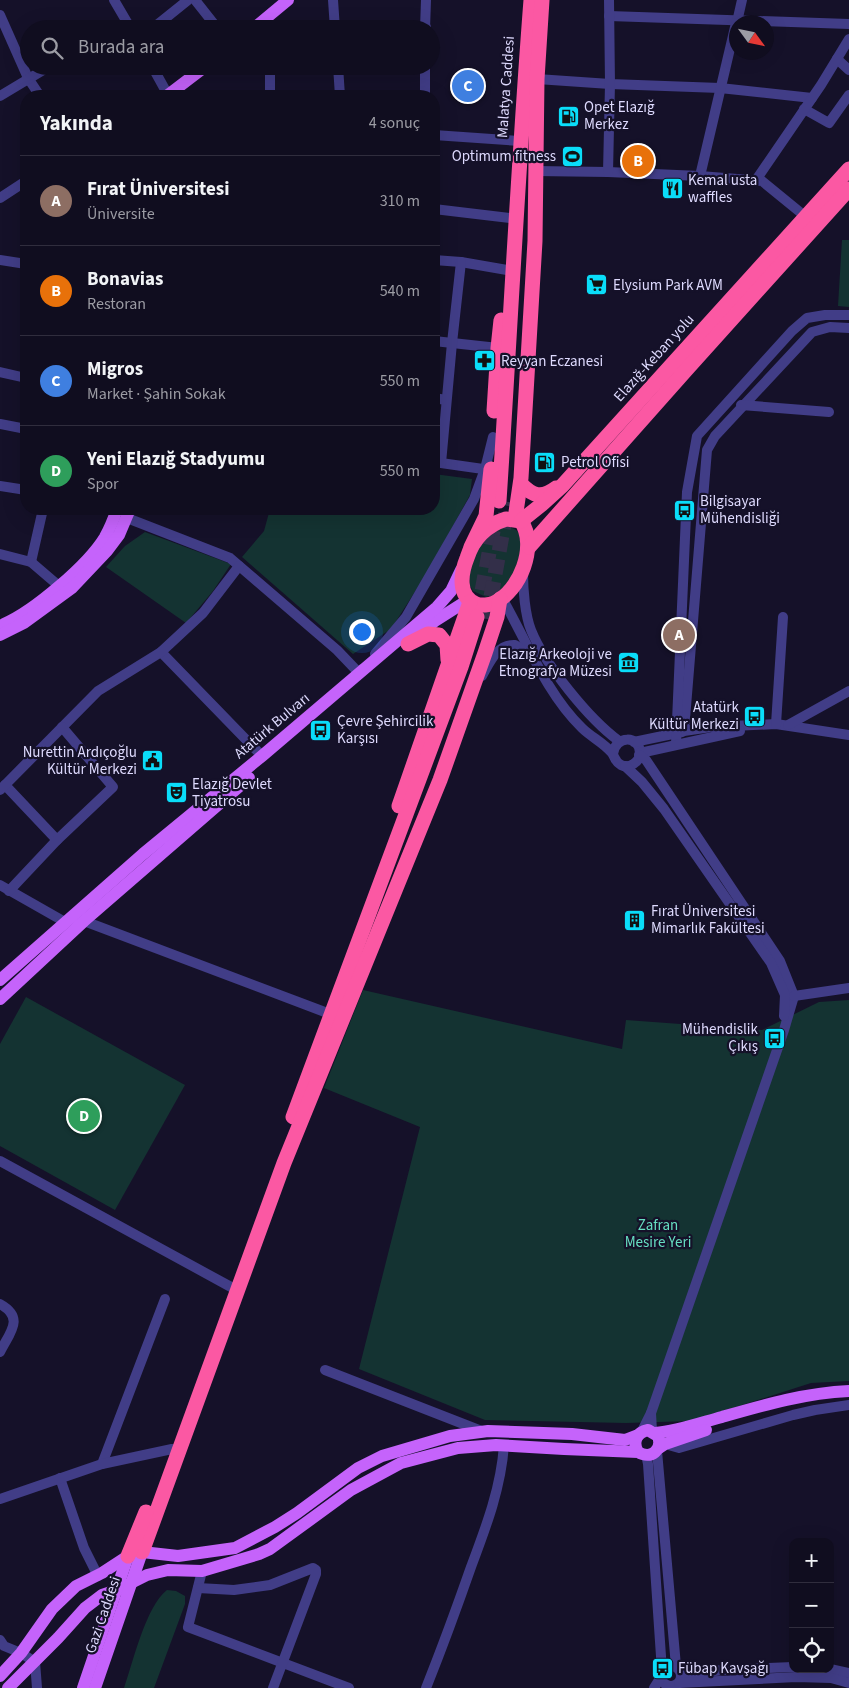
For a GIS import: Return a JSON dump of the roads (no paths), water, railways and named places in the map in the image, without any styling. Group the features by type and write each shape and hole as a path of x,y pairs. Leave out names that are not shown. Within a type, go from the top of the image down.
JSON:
{"highway":[{"name":"Malatya Caddesi","path":"518,177 530,0"},
{"name":"Malatya Caddesi","path":"535,171 536,79 542,0"},
{"name":"Elazığ-Keban yolu","path":"518,520 541,506 569,478 849,169"},
{"path":"518,177 510,218 507,270 498,348 493,437 488,469 486,516 471,547 464,566 461,583 464,594 469,601 479,606 494,604 513,587 524,570 529,547 527,535 518,520 535,241 535,171"},
{"path":"518,177 503,502 527,215 535,171"},
{"name":"Elazığ-Keban yolu","path":"529,547 849,189"},
{"path":"521,484 530,493 540,495 551,492 569,478"},
{"path":"471,547 483,532 495,523 506,519 518,520"},
{"path":"135,1554 231,1286 337,1015 440,780 497,617 501,598"},
{"path":"337,1015 406,785 469,601"},
{"path":"135,1554 284,1164 462,667 482,618"},
{"path":"408,644 428,634 440,635 447,644 448,662"}],"main road":[{"path":"270,20 286,1"},
{"path":"176,90 195,75"},
{"path":"0,626 10,622 37,604 59,586 94,552 105,536 114,515"},
{"path":"0,635 24,624 72,588 119,535 127,515"},
{"name":"Atatürk Bulvarı","path":"0,980 143,854 262,756 437,607 451,591 464,566"},
{"name":"Atatürk Bulvarı","path":"0,999 84,921 335,703 435,622 469,601"},
{"path":"0,1676 21,1653 52,1609 76,1586 98,1576 135,1554 178,1556 235,1548 275,1527 358,1468 382,1456 450,1436 484,1432 547,1433 625,1440 646,1433 684,1428 784,1399 822,1392 849,1391"},
{"path":"8,1688 85,1608 102,1594 117,1590 147,1575 168,1570 202,1571 259,1554 270,1549 351,1490 400,1463 458,1448 504,1446 653,1450 744,1416 793,1404 849,1398"},
{"path":"646,1433 635,1444 653,1450"},
{"path":"646,1433 660,1440 653,1450"},
{"name":"Gazi Caddesi","path":"95,1688 132,1582 135,1554"},
{"name":"Gazi Caddesi","path":"83,1688 117,1590 135,1554"}],"street":[{"path":"114,0 126,20"},
{"path":"163,20 188,0"},
{"path":"195,0 211,20"},
{"path":"333,0 334,20"},
{"path":"426,0 426,20"},
{"path":"608,172 609,0"},
{"path":"739,15 742,0"},
{"path":"0,15 20,60"},
{"path":"609,16 729,22"},
{"path":"774,23 849,24"},
{"path":"756,180 849,40"},
{"path":"700,176 729,53"},
{"path":"837,59 849,70"},
{"path":"27,75 36,90"},
{"path":"0,96 34,75"},
{"path":"157,75 165,90"},
{"path":"270,75 270,90"},
{"path":"339,75 340,90"},
{"path":"425,75 425,90"},
{"path":"536,79 720,88 812,98"},
{"path":"804,109 828,123 849,95"},
{"path":"440,135 520,141"},
{"path":"535,171 608,172 756,180 762,181 806,216"},
{"path":"0,198 20,186"},
{"path":"440,210 510,218"},
{"path":"0,260 20,263"},
{"path":"440,260 507,270"},
{"path":"440,442 461,262"},
{"path":"680,743 687,492 697,436 792,330 808,318 825,315 849,315"},
{"path":"680,732 707,450 715,436 812,332 830,327 849,328"},
{"path":"440,342 498,348"},
{"path":"0,372 20,377"},
{"path":"440,399 446,400"},
{"path":"725,404 829,412"},
{"path":"0,424 20,427"},
{"path":"133,515 230,558 337,650 359,673 406,617 474,499 488,469 440,463"},
{"path":"0,486 20,489"},
{"path":"31,562 42,515"},
{"path":"0,554 31,562 59,586"},
{"path":"57,840 2,787 98,691 161,652 203,614 239,566"},
{"path":"524,570 523,586 530,628 545,658 585,709 619,742"},
{"path":"501,598 543,676 566,710 582,728 613,754 617,762 625,766 642,782 664,809 771,963 785,995 784,1030"},
{"path":"776,724 783,617"},
{"path":"467,703 488,666 502,647 515,645 523,648 534,657"},
{"path":"161,652 262,756"},
{"path":"788,725 849,691"},
{"path":"625,766 634,764 640,754 680,743 776,724"},
{"path":"613,754 615,745 626,739 634,742 711,727 776,724 849,735"},
{"path":"62,727 113,787 4,888 65,922"},
{"path":"634,742 640,754 651,767 780,961 794,996 784,1030 650,1413 646,1433"},
{"path":"84,921 337,1015"},
{"path":"794,996 849,988"},
{"path":"0,1161 231,1286"},
{"path":"102,1464 165,1298"},
{"path":"0,1304 13,1315 15,1324 0,1352"},
{"path":"325,1370 484,1432"},
{"path":"653,1450 679,1448 793,1415 849,1405"},
{"path":"426,1688 490,1514 499,1482 504,1446"},
{"path":"0,1498 102,1464 172,1449"},
{"path":"653,1450 648,1464 661,1674 666,1685 676,1680 723,1670 789,1667"},
{"path":"653,1450 676,1680"},
{"path":"60,1478 84,1548 98,1576"},
{"path":"198,1588 234,1590 270,1585 314,1569 316,1574 273,1688"},
{"path":"202,1571 188,1627 349,1688"},
{"path":"0,1640 4,1646 21,1653 35,1662 37,1688"},
{"path":"654,1688 666,1666 676,1680"},
{"path":"834,1670 849,1673"},
{"path":"676,1680 796,1677 831,1678 849,1683"}],"tunnel":[{"path":"487,619 508,502"},
{"path":"478,613 496,515"}],"place":[{"name":"Migros","path":"468,86"},
{"name":"Opet Elazığ Merkez","path":"568,116"},
{"name":"Optimum fitness","path":"572,156"},
{"name":"Bonavias","path":"638,161"},
{"name":"Kemal usta waffles","path":"672,189"},
{"name":"Elysium Park AVM","path":"597,285"},
{"name":"Reyyan Eczanesi","path":"485,361"},
{"name":"Petrol Ofisi","path":"545,462"},
{"name":"Bilgisayar Mühendisliği","path":"684,510"},
{"name":"Fırat Üniversitesi","path":"679,635"},
{"name":"Elazığ Arkeoloji ve Etnografya Müzesi","path":"628,663"},
{"name":"Atatürk Kültür Merkezi","path":"755,716"},
{"name":"Çevre Şehircilik Karşısı","path":"321,730"},
{"name":"Nurettin Ardıçoğlu Kültür Merkezi","path":"153,761"},
{"name":"Elazığ Devlet Tiyatrosu","path":"176,793"},
{"name":"Fırat Üniversitesi Mimarlık Fakültesi","path":"635,920"},
{"name":"Mühendislik Çıkış","path":"774,1038"},
{"name":"Yeni Elazığ Stadyumu","path":"84,1116"},
{"name":"Fübap Kavşağı","path":"662,1668"}],"park label":[{"name":"Zafran Mesire Yeri","path":"658,1234"}]}
